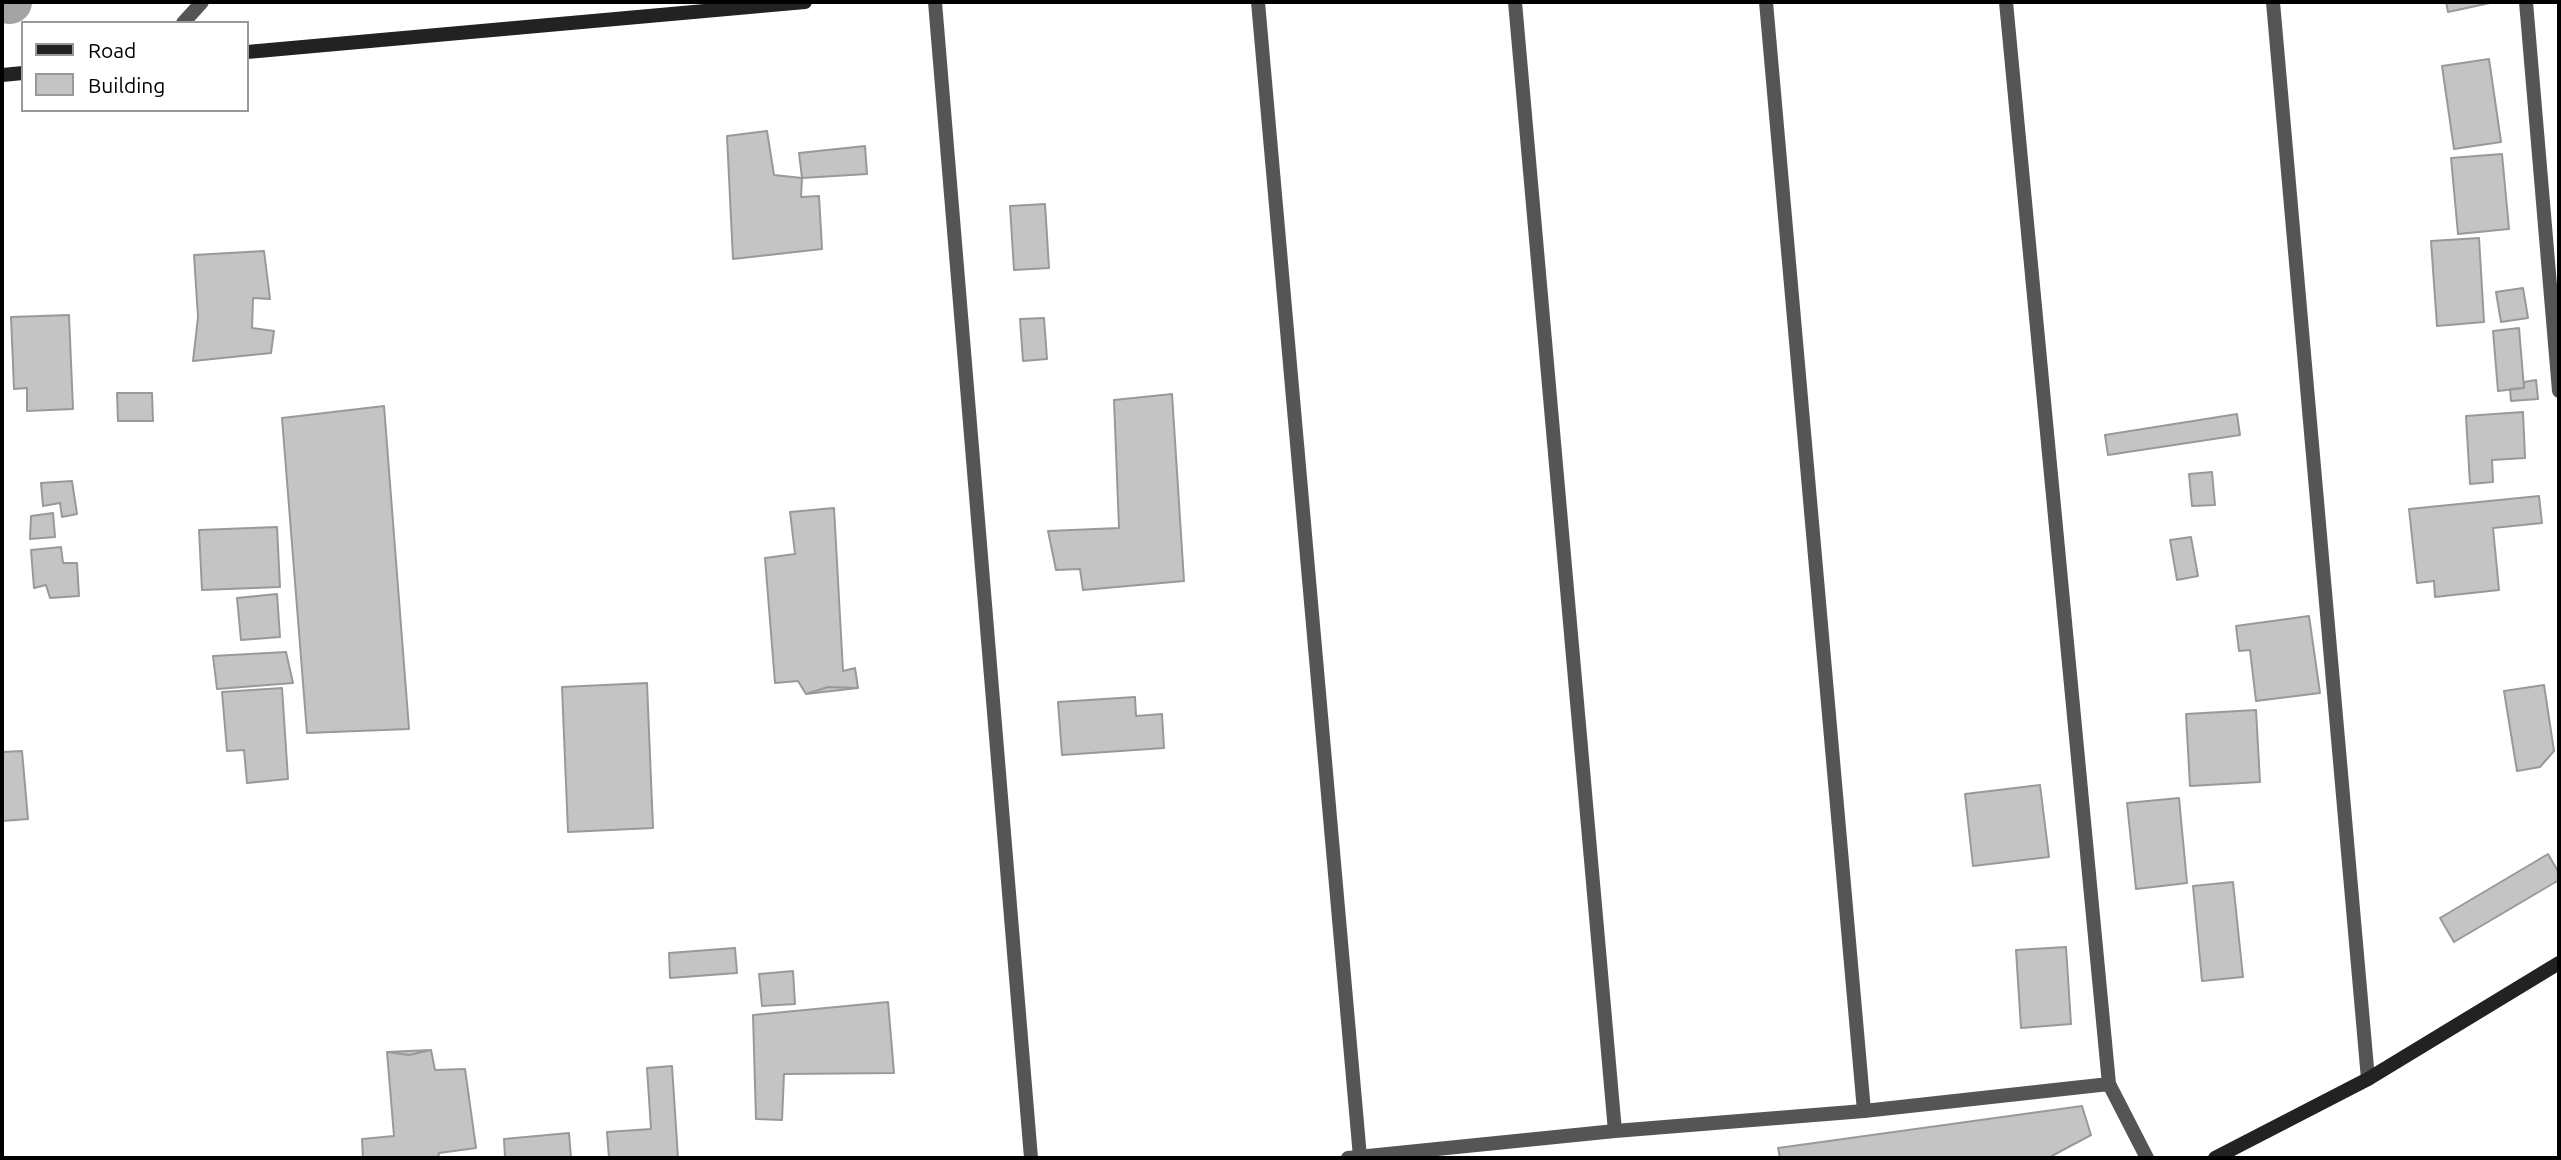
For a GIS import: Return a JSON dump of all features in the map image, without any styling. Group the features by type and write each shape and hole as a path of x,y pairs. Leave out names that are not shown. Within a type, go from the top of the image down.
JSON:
{"street":[{"path":"185,21 202,2"},
{"path":"248,52 805,2"},
{"path":"935,2 1031,1158"},
{"path":"1258,2 1354,1158 1615,1131 1864,1111 2109,1084"},
{"path":"1515,2 1615,1131"},
{"path":"1766,2 1864,1111"},
{"path":"2006,2 2109,1084 2147,1158"},
{"path":"2273,2 2368,1079"},
{"path":"2526,2 2559,391"},
{"path":"2,75 21,73"},
{"path":"2215,1158 2368,1079 2559,963"}],"building":[{"path":"2446,2 2490,2 2490,3 2448,12"},
{"path":"2489,59 2501,142 2454,149 2442,66"},
{"path":"767,131 774,175 802,178 801,197 819,196 822,249 733,259 727,136"},
{"path":"865,146 867,174 802,178 799,153"},
{"path":"2502,154 2509,229 2458,234 2451,158"},
{"path":"1045,204 1049,268 1014,270 1010,206"},
{"path":"2479,238 2484,322 2437,326 2431,241"},
{"path":"264,251 270,299 253,298 252,328 274,331 271,353 193,361 198,317 194,255"},
{"path":"2523,288 2528,318 2501,322 2496,292"},
{"path":"69,315 73,409 27,411 27,388 14,389 11,317"},
{"path":"1044,318 1047,359 1023,361 1020,319"},
{"path":"2519,328 2524,388 2498,391 2493,331"},
{"path":"2536,380 2538,399 2511,401 2510,389 2524,388 2524,382"},
{"path":"117,393 152,393 153,421 118,421"},
{"path":"1172,394 1184,581 1083,590 1080,569 1056,570 1048,531 1119,528 1114,400"},
{"path":"384,406 409,729 307,733 282,418"},
{"path":"2523,412 2525,458 2492,460 2493,482 2470,484 2466,416"},
{"path":"2237,414 2240,435 2108,455 2105,435"},
{"path":"2212,472 2215,505 2192,506 2189,474"},
{"path":"72,481 77,514 62,517 60,503 43,506 41,483"},
{"path":"2539,496 2542,523 2493,528 2499,590 2435,597 2434,581 2417,583 2409,509"},
{"path":"834,508 843,671 855,668 858,688 828,687 806,694 798,681 775,683 765,558 795,554 790,512"},
{"path":"53,513 55,537 30,539 31,516"},
{"path":"277,527 280,587 202,590 199,530"},
{"path":"2191,537 2198,576 2177,580 2170,540"},
{"path":"61,547 63,563 77,563 79,596 50,598 46,585 34,588 31,550"},
{"path":"277,594 280,637 241,640 237,598"},
{"path":"2309,616 2320,693 2256,701 2250,650 2239,651 2236,626"},
{"path":"286,652 293,683 217,689 213,656"},
{"path":"647,683 653,828 568,832 562,687"},
{"path":"2544,685 2554,751 2540,767 2517,771 2504,691"},
{"path":"828,687 858,688 806,694"},
{"path":"282,688 288,779 247,783 244,750 227,751 222,692"},
{"path":"1135,697 1136,716 1162,714 1164,748 1062,755 1058,702"},
{"path":"2256,710 2260,782 2190,786 2186,714"},
{"path":"22,751 28,819 2,821 2,752"},
{"path":"2040,785 2049,857 1973,866 1965,794"},
{"path":"2179,798 2187,883 2136,889 2127,803"},
{"path":"2548,854 2559,873 2559,880 2454,942 2440,918"},
{"path":"2233,882 2243,977 2202,981 2193,886"},
{"path":"2066,947 2071,1024 2021,1028 2016,950"},
{"path":"735,948 737,973 670,978 669,953"},
{"path":"793,971 795,1004 762,1006 759,974"},
{"path":"888,1002 894,1073 784,1074 782,1120 756,1119 753,1015"},
{"path":"431,1050 409,1055 387,1052"},
{"path":"431,1050 435,1070 465,1069 476,1148 439,1153 438,1158 363,1158 362,1139 394,1136 387,1052 409,1055"},
{"path":"672,1066 678,1158 609,1158 607,1132 651,1129 647,1068"},
{"path":"2082,1106 2091,1135 2048,1158 1780,1158 1778,1148"},
{"path":"569,1133 571,1158 505,1158 504,1139"}]}
